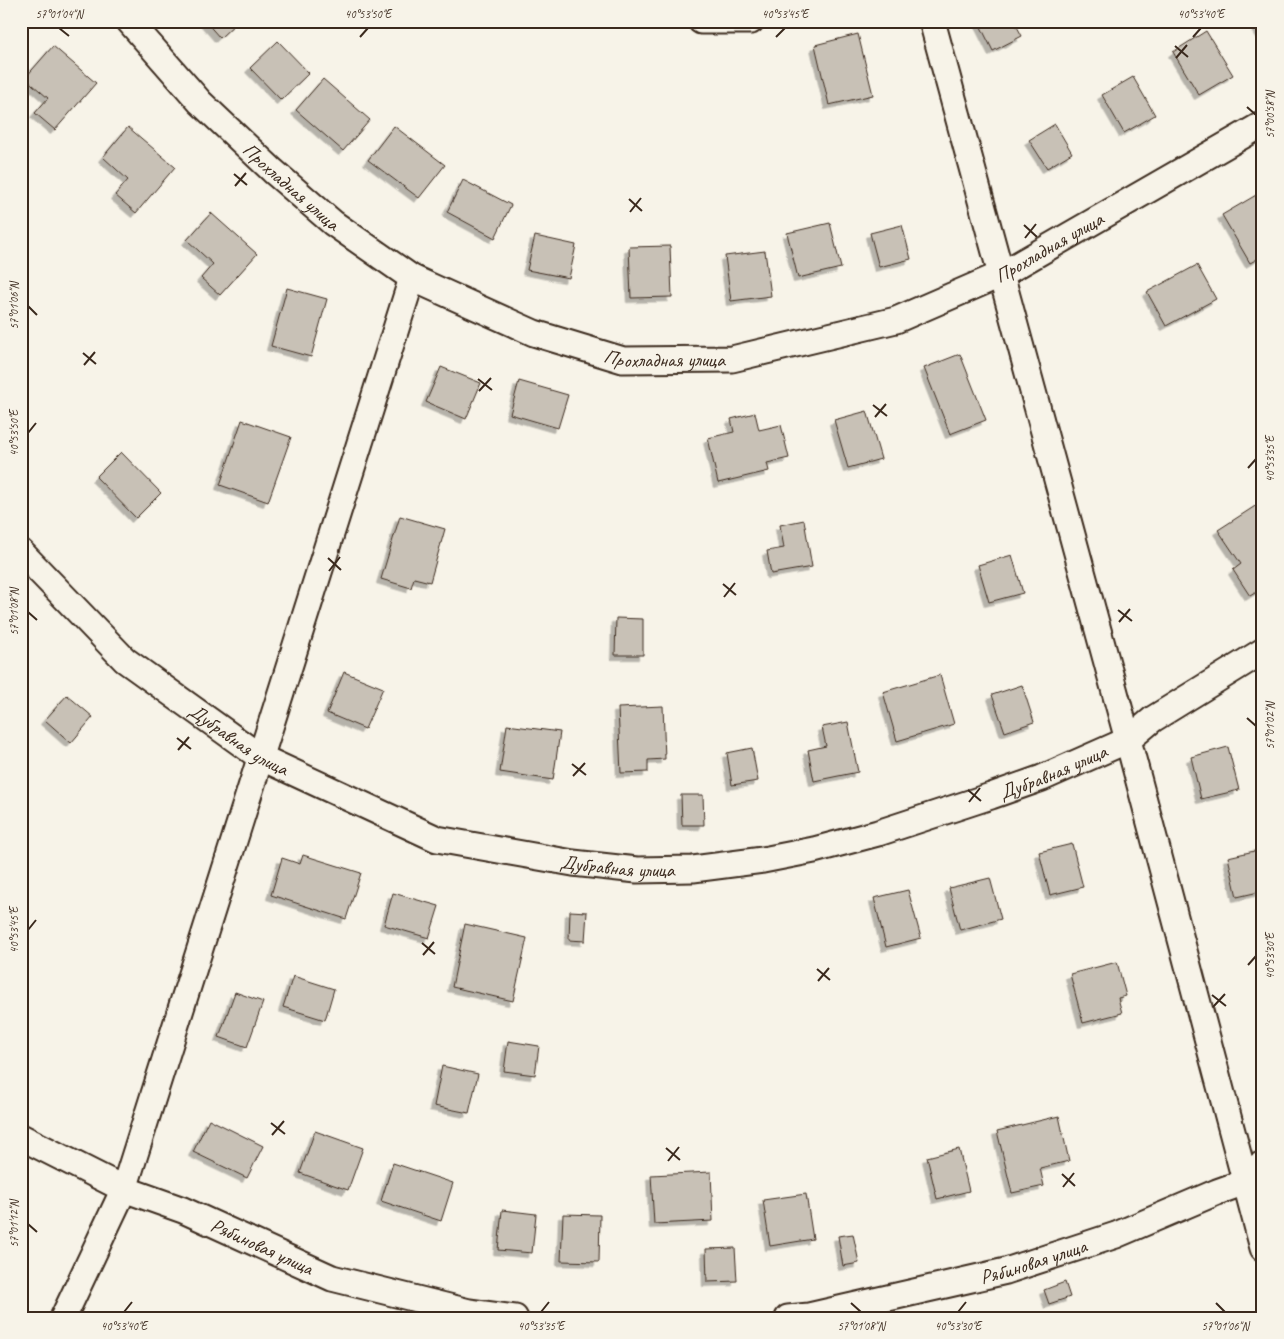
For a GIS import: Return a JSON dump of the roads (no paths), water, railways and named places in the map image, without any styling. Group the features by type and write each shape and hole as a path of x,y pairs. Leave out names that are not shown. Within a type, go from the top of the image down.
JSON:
{"street":[{"name":"Прохладная улица","path":"129,21 200,102 272,171 333,223 412,278 534,333 623,360 732,359 896,320 1002,274 1263,124"},
{"path":"701,21 751,21"},
{"path":"932,21 1128,740 1263,1248"},
{"path":"63,1318 124,1189 412,278"},
{"name":"Дубравная улица","path":"21,552 125,660 260,757 437,839 572,863 637,870 693,869 763,860 814,850 878,833 991,796 1042,778 1128,740 1153,719 1263,651"},
{"name":"Рябиновая улица","path":"21,1137 124,1189 183,1210 332,1278 469,1312 515,1318"},
{"name":"Рябиновая улица","path":"788,1318 809,1316 902,1296 1006,1271 1116,1235 1245,1182 1257,1167 1263,1164"}]}
